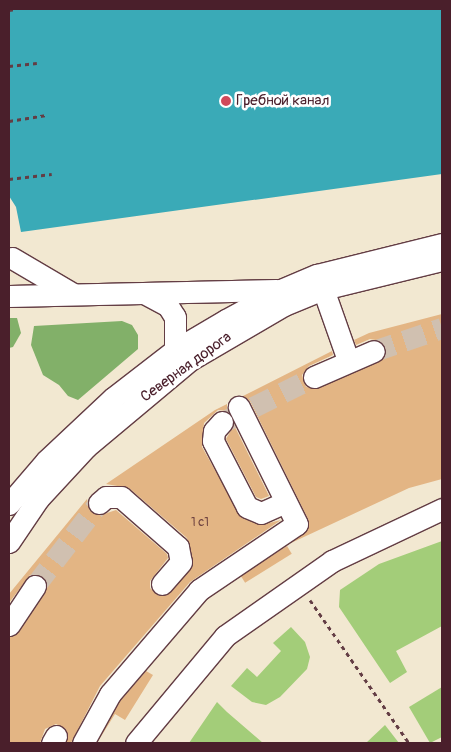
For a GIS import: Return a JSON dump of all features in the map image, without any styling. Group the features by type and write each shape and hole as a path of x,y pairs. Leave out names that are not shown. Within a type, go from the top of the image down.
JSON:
{"street":[{"name":"Северная дорога","path":"9,504 74,433 112,398 286,296 361,262 442,244"},
{"path":"12,258 73,294"},
{"name":"Северная дорога","path":"286,296 442,260"},
{"path":"323,289 348,360"},
{"path":"9,296 144,293 286,296"},
{"path":"144,293 168,306 175,318 181,357"},
{"path":"314,377 348,360 374,351"},
{"name":"Северная дорога","path":"9,542 38,499 86,447 181,357"},
{"path":"83,743 110,694 199,590 297,524 277,506 239,407"},
{"path":"220,423 213,441 247,507 256,512 277,506"},
{"path":"101,501 121,497 178,547 181,562 162,584"},
{"path":"136,743 225,636 332,561 442,509"},
{"path":"9,624 15,601 35,586"}],"path":[{"path":"9,10 16,9"},
{"path":"9,66 37,63"},
{"path":"9,121 47,115"},
{"path":"9,179 52,174"},
{"path":"319,613 409,743"}],"green space":[{"path":"9,318 17,318 21,333 13,347 9,348"},
{"path":"122,321 132,325 138,335 138,349 78,400 68,396 59,385 43,375 31,345 34,326"},
{"path":"442,541 442,626 396,651 407,672 390,683 339,607 340,590 379,564"},
{"path":"291,627 305,642 310,657 307,669 280,697 266,705 252,702 231,686 247,668 257,677 281,651 273,643"},
{"path":"442,687 442,737 430,743 409,707"},
{"path":"217,702 227,712 263,743 189,743"},
{"path":"385,725 399,743 366,743"}],"water":[{"name":"Гребной канал","path":"9,9 442,9 442,174 21,232 16,207 9,196"}],"building":[{"path":"442,314 442,479 409,488 291,543 308,530 308,519 250,401 243,396 332,351 333,355 309,366 302,375 306,387 319,388 384,358 386,346 381,341 370,339 356,345 354,340 369,333"},
{"path":"227,404 227,411 218,410 204,423 202,447 242,518 261,525 281,520 190,582 100,686 71,743 66,743 66,729 56,724 45,729 40,743 9,743 9,637 19,632 45,593 46,581 42,575 30,575 9,603 9,594 87,499 90,511 101,515 116,510 167,554 168,558 150,581 150,588 159,596 171,592 193,566 187,538 129,488 106,484 215,410"},
{"path":"234,425 269,496 261,499 256,497 226,439"},
{"path":"287,546 292,554 245,583 240,575"},
{"path":"146,671 153,675 125,720 115,714 97,743 120,701"}],"tunnel":[{"path":"374,351 442,328"},
{"path":"225,421 314,377"},
{"path":"35,586 99,503"}],"place":[{"name":"Гребной канал","path":"226,101"}]}
